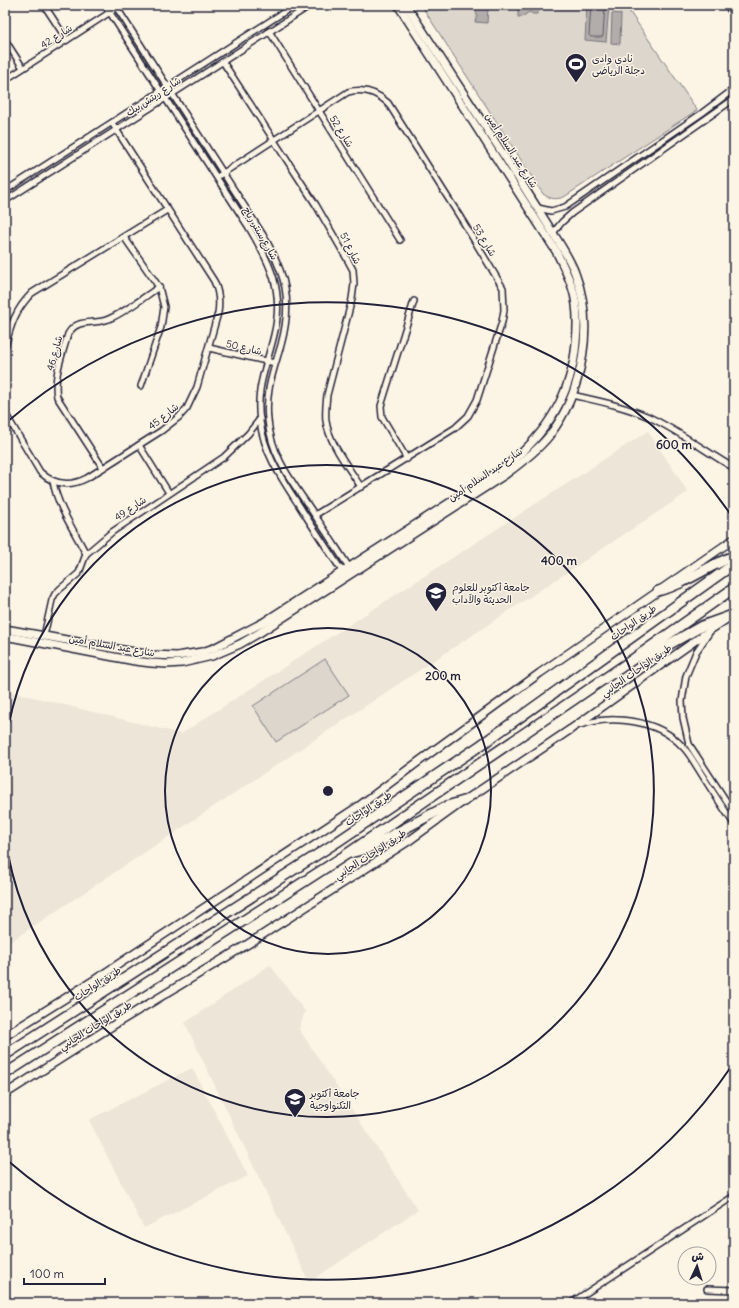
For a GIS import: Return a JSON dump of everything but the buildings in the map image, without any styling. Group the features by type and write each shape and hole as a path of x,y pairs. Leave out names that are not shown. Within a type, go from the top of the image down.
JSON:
{"highway":[{"path":"658,590 680,583 718,562 734,556"},
{"name":"طريق الواحات","path":"5,1055 350,834 480,745 734,564"},
{"path":"5,1074 347,854 629,662 734,588"},
{"path":"629,662 649,655 702,626 732,615"},
{"path":"347,854 366,849 447,806 464,801"},
{"path":"45,1029 48,1039 55,1042"},
{"path":"26,1042 33,1048 32,1057"}],"street":[{"path":"44,5 67,40"},
{"name":"شارع سنتر رباح","path":"106,5 266,256 274,278 278,301 277,324 260,384 260,419 264,441 272,462 344,574"},
{"name":"شارع ريتش بيك","path":"5,191 294,5"},
{"name":"شارع ريتش بيك","path":"5,202 311,5"},
{"name":"شارع عبد السلام أمين","path":"5,636 151,663 182,663 212,656 240,644 259,633 351,569 504,471 529,457 549,436 556,425 572,395 578,377 583,353 584,328 580,286 570,260 525,204 398,5"},
{"name":"شارع عبد السلام أمين","path":"406,5 538,208 568,276 574,295 578,328 574,364 566,389 548,423 504,471"},
{"path":"728,5 734,14"},
{"name":"شارع 42","path":"5,80 110,12 116,6"},
{"name":"شارع سنتر رباح","path":"116,6 274,254 284,278 287,303 281,346 267,398 267,415 272,444 281,465 351,569"},
{"name":"شارع 52","path":"269,31 400,240"},
{"path":"5,40 23,68"},
{"name":"شارع 51","path":"223,62 316,205 353,270 354,284 352,299 330,382 325,409 326,422 330,434 361,487"},
{"path":"538,208 544,210 558,210 565,207 589,192 734,89"},
{"name":"شارع 53","path":"217,177 348,92 363,90 377,94 388,103 503,288 504,310 502,322 477,400 462,423 407,459 315,515"},
{"path":"549,235 566,217 732,101 726,95"},
{"name":"شارع 45","path":"53,481 61,484 79,482 170,424 187,408 197,387 209,348 219,305 217,289 214,281 112,123"},
{"path":"589,192 593,198"},
{"path":"525,204 532,200"},
{"path":"5,347 17,312 23,302 32,294 168,210"},
{"path":"124,237 158,287 163,302 163,317 141,386"},
{"name":"شارع 46","path":"103,468 57,397 57,378 68,334 71,328 76,324 99,322 113,317 158,287"},
{"path":"407,459 382,417 380,406 414,301"},
{"name":"شارع 50","path":"209,348 275,364"},
{"path":"572,395 618,405 648,417 676,431 734,468"},
{"path":"5,413 40,472 53,481 54,489 86,554"},
{"name":"شارع 49","path":"44,636 52,600 55,594 79,573 86,554 107,536 224,457 248,434 260,419"},
{"path":"139,445 169,493"},
{"path":"299,505 305,501"},
{"path":"5,1036 96,979 359,806 472,722 658,590 734,539"},
{"name":"شارع عبد السلام أمين","path":"5,629 151,655 177,656 202,652 226,643 254,628 344,574"},
{"name":"طريق الواحات الجانبي","path":"5,1094 112,1026 248,944 410,840 464,801 571,729 732,615"},
{"path":"712,628 696,652 686,676 682,701 683,718 689,744 734,813"},
{"path":"571,729 598,721 621,720 644,724 669,736 684,747 734,824"},
{"path":"571,1303 734,1196"},
{"path":"707,1288 734,1290"}],"shaded area":[{"name":"نادي وادى دجلة الرياضى","path":"421,5 625,5 697,110 564,197 556,199 551,198 543,194"},
{"name":"جامعة أكتوبر للعلوم الحديثة والآداب","path":"648,431 688,492 5,945 5,690 181,734"},
{"path":"325,659 349,695 276,742 253,706"},
{"name":"جامعة أكتوبر التكنواوجية","path":"270,965 305,1011 299,1029 418,1210 309,1282 185,1023"},
{"path":"192,1068 248,1176 144,1228 89,1120"}],"water":[{"path":"474,5 511,5 511,9 488,7 487,23 475,22 477,15"},
{"path":"518,5 540,5 540,8 537,14 529,12 522,17 518,17"},
{"path":"587,5 609,5 606,42 585,40"},
{"path":"612,13 621,14 620,44 611,43"}],"place":[{"name":"نادي وادى دجلة الرياضى","path":"576,84"},
{"name":"جامعة أكتوبر للعلوم الحديثة والآداب","path":"436,612"},
{"name":"جامعة أكتوبر التكنواوجية","path":"295,1118"}]}
